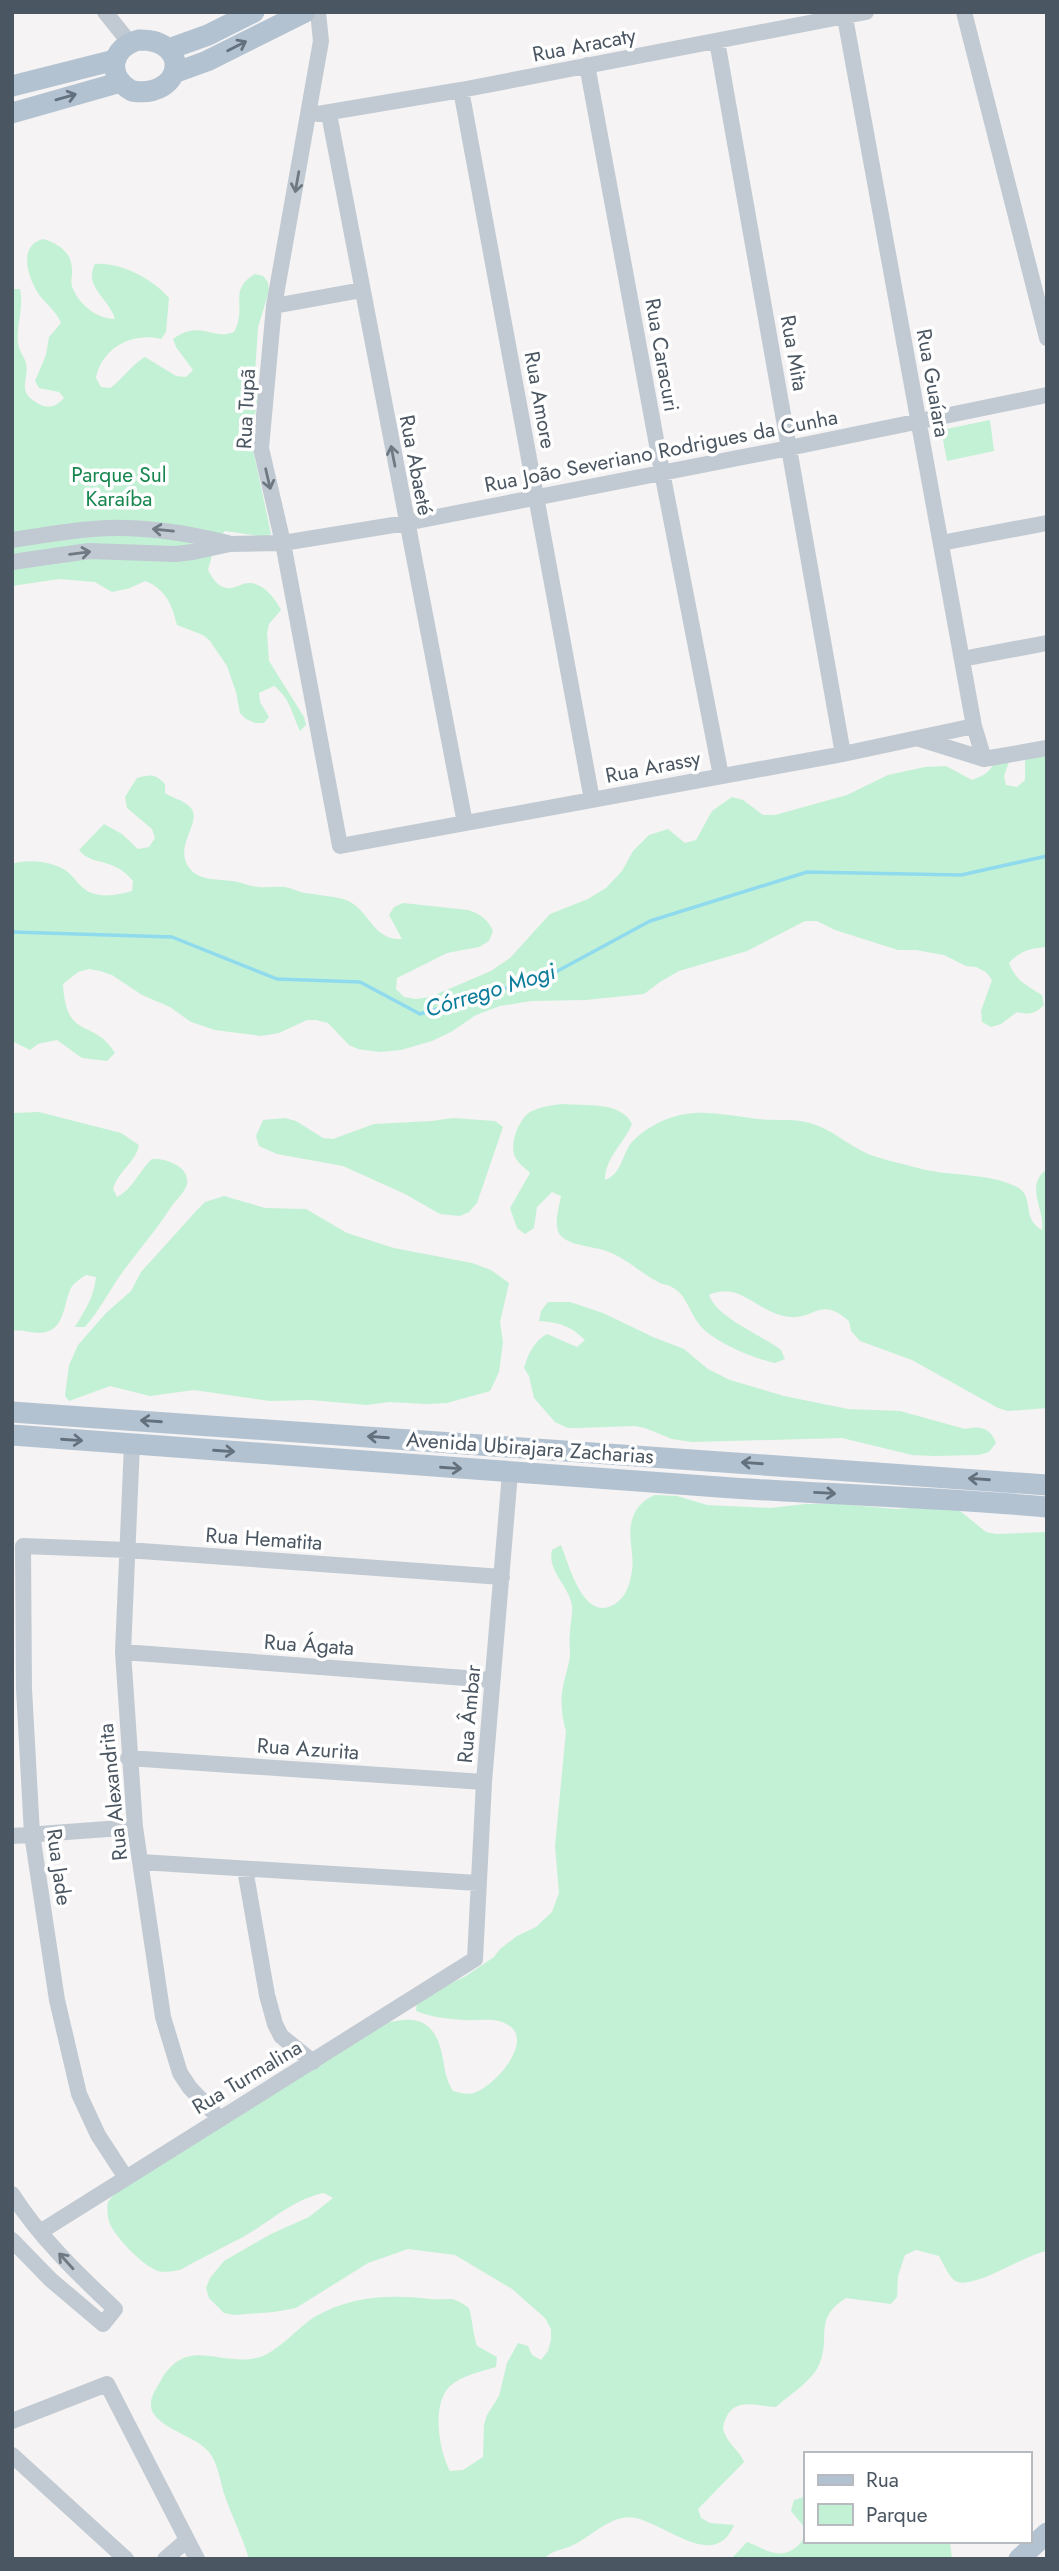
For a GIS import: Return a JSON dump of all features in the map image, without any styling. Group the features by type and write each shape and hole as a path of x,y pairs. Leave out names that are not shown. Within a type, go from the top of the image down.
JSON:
{"main road":[{"path":"169,49 208,35 254,12"},
{"path":"174,73 173,57 169,49 159,41 129,42 123,46 115,60 117,75 132,92 157,91 165,86 174,73 206,61 305,12"},
{"path":"12,86 115,60"},
{"path":"12,113 121,82"},
{"name":"Avenida Ubirajara Zacharias","path":"12,1412 1047,1485"},
{"name":"Avenida Ubirajara Zacharias","path":"12,1435 752,1490 971,1500 1047,1507"},
{"path":"1019,2559 1047,2533"}],"street":[{"path":"105,12 129,42"},
{"name":"Rua Tupã","path":"318,12 321,41 274,306 261,448 283,543 340,846"},
{"name":"Rua Aracaty","path":"309,115 461,90 866,12"},
{"path":"964,12 1047,338"},
{"name":"Rua Guaíara","path":"845,14 974,726 984,760"},
{"name":"Rua Mita","path":"717,41 843,754"},
{"name":"Rua Caracuri","path":"587,65 721,776"},
{"name":"Rua Amore","path":"461,90 592,800"},
{"name":"Rua Abaeté","path":"328,114 466,823"},
{"path":"274,306 362,289"},
{"name":"Rua João Severiano Rodrigues da Cunha","path":"230,544 283,543 406,523 789,449 1047,395"},
{"path":"941,543 1047,523"},
{"path":"12,540 93,529 144,528 190,534 230,544"},
{"path":"12,562 89,551 193,552 230,544"},
{"path":"962,659 1047,643"},
{"name":"Rua Arassy","path":"340,846 843,754 974,726"},
{"path":"918,739 984,760 1047,748"},
{"name":"Rua Alexandrita","path":"132,1444 123,1652 128,1758 135,1827 166,2028 180,2073 190,2088 219,2118"},
{"name":"Rua Âmbar","path":"475,1959 484,1783 510,1473"},
{"name":"Rua Hematita","path":"23,1546 127,1550 502,1577"},
{"name":"Rua Jade","path":"23,1546 23,1689 32,1834 57,2000 79,2094 98,2135 126,2178"},
{"name":"Rua Ágata","path":"123,1652 492,1680"},
{"name":"Rua Azurita","path":"128,1758 484,1783"},
{"path":"12,1836 135,1827"},
{"path":"141,1862 478,1882"},
{"path":"246,1869 267,1995 275,2024 281,2036 313,2062"},
{"name":"Rua Turmalina","path":"40,2232 475,1959"},
{"path":"12,2194 26,2215 74,2270 115,2309 103,2323 51,2280 12,2239"},
{"path":"12,2421 107,2384 197,2559"},
{"path":"12,2455 126,2559"},
{"path":"164,2559 187,2540"}],"green space":[{"name":"Parque Sul Karaíba","path":"43,239 60,247 68,255 72,266 71,283 76,295 85,306 102,317 115,319 94,286 92,272 95,264 115,266 135,273 154,284 169,298 166,332 161,339 150,337 129,340 112,351 99,367 96,378 101,387 110,388 145,357 176,376 186,377 193,370 173,339 182,333 198,330 219,334 234,332 238,323 242,286 255,274 263,276 268,282 269,291 258,327 254,389 259,390 251,440 271,534 266,537 225,531 216,541 208,570 223,587 231,588 249,583 261,586 281,610 269,624 269,661 304,717 306,725 300,731 287,701 274,686 259,693 260,702 269,717 264,723 246,719 240,713 227,666 210,641 203,635 177,625 167,598 152,584 145,581 112,592 95,582 59,579 12,586 12,289 20,289 18,343 27,369 25,390 33,400 48,407 64,398 59,392 39,388 35,381 46,355 49,337 61,323 40,296 27,264 30,248"},
{"path":"990,420 994,451 947,461 941,430"},
{"path":"1041,750 1047,758 1047,947 1026,951 1009,963 1018,978 1042,995 1044,1005 1032,1013 1017,1012 1001,1024 991,1027 982,1022 981,1011 992,980 986,972 944,955 898,950 835,930 817,921 805,921 747,951 679,971 644,994 586,1000 531,1001 500,1006 476,1015 432,1041 401,1050 379,1052 358,1049 349,1045 328,1023 316,1020 307,1020 279,1033 261,1036 215,1030 191,1022 170,1007 142,995 112,975 89,969 78,972 63,984 65,1002 75,1022 98,1035 115,1053 107,1061 82,1058 57,1040 38,1044 30,1050 12,1041 12,864 32,861 53,865 65,870 82,887 94,894 110,895 132,891 133,881 125,873 111,865 90,859 79,850 104,824 122,834 138,849 149,847 155,838 152,829 127,808 125,797 137,778 159,778 165,784 165,793 187,804 193,812 194,819 184,852 186,861 195,874 210,879 258,887 285,887 343,899 359,908 383,935 392,938 402,939 389,915 394,907 403,903 468,910 489,923 493,931 489,941 479,947 447,953 397,978 396,989 404,997 416,999 430,997 491,971 510,958 550,914 588,899 606,888 622,871 633,851 649,835 668,829 685,843 696,840 712,811 732,797 743,800 763,815 775,815 847,795 888,775 925,767 946,766 972,780 988,771 994,761 1010,759 1004,776 1006,785 1017,787 1025,780 1025,757"},
{"path":"562,1104 611,1108 620,1111 632,1124 611,1158 605,1180 619,1168 628,1147 641,1134 668,1119 694,1113 804,1121 825,1129 878,1158 930,1171 1006,1182 1017,1187 1026,1196 1032,1220 1042,1230 1036,1190 1040,1176 1047,1169 1047,1408 1008,1411 998,1408 912,1360 860,1341 851,1331 849,1321 839,1313 823,1309 802,1316 784,1316 738,1294 720,1292 709,1295 730,1319 773,1344 781,1350 785,1359 775,1363 756,1358 713,1337 696,1320 683,1296 673,1288 653,1279 616,1255 572,1243 562,1237 557,1229 561,1196 552,1192 537,1207 534,1228 525,1234 517,1228 510,1208 530,1173 515,1157 514,1139 522,1120 530,1112"},
{"path":"39,1112 121,1133 139,1145 134,1157 115,1183 113,1189 117,1197 152,1159 176,1164 185,1172 187,1184 85,1327 75,1327 86,1309 96,1277 86,1275 71,1288 56,1326 52,1330 38,1333 12,1331 12,1113"},
{"path":"285,1118 296,1121 323,1138 333,1139 374,1124 453,1118 495,1121 503,1127 477,1203 469,1212 460,1216 440,1214 405,1194 343,1166 277,1154 259,1146 256,1136 263,1120"},
{"path":"224,1196 265,1208 306,1209 347,1233 394,1248 472,1263 491,1270 509,1283 500,1322 503,1342 499,1372 490,1391 447,1403 389,1402 367,1405 311,1400 270,1401 194,1390 150,1396 110,1386 69,1401 65,1396 69,1365 78,1345 106,1313 131,1291 141,1272 198,1209 205,1202"},
{"path":"548,1302 570,1302 603,1313 684,1349 708,1369 730,1380 784,1396 848,1409 900,1411 965,1429 980,1428 988,1431 996,1443 989,1452 979,1455 934,1456 912,1455 842,1438 692,1442 672,1439 635,1426 568,1428 555,1422 534,1398 529,1376 524,1368 532,1348 547,1334 577,1347 585,1340 564,1326 539,1321 541,1311"},
{"path":"655,1495 677,1496 707,1505 771,1508 805,1504 896,1509 940,1506 960,1511 986,1532 1047,1532 1047,2251 985,2277 962,2283 952,2278 939,2256 916,2250 905,2255 898,2276 897,2297 891,2304 846,2298 836,2306 826,2321 819,2365 805,2383 776,2407 741,2405 730,2411 726,2418 724,2432 744,2462 698,2509 701,2518 710,2523 734,2525 726,2538 715,2544 703,2545 648,2522 627,2517 603,2526 544,2559 249,2559 211,2455 201,2445 165,2425 153,2413 152,2396 170,2367 193,2356 246,2360 260,2357 274,2350 316,2316 343,2304 386,2297 458,2301 469,2308 477,2346 497,2357 496,2367 466,2376 450,2386 440,2404 440,2440 446,2462 450,2471 463,2470 483,2457 487,2415 499,2396 507,2363 518,2343 528,2346 532,2355 541,2360 548,2351 551,2329 545,2318 512,2289 455,2255 408,2249 368,2263 296,2308 234,2315 224,2313 209,2298 206,2288 210,2278 224,2261 271,2234 309,2217 333,2198 324,2193 302,2200 243,2237 180,2270 166,2272 152,2268 124,2244 110,2224 108,2202 115,2193 382,2024 411,2020 419,2021 432,2030 453,2091 474,2093 491,2083 508,2064 517,2044 511,2027 494,2020 458,2020 427,2015 416,2011 417,2000 466,1976 494,1957 517,1936 536,1927 552,1912 559,1893 555,1846 566,1731 562,1698 570,1655 572,1605 552,1564 552,1550 561,1545 573,1578 586,1599 595,1606 604,1608 615,1604 625,1594 631,1576 633,1564 630,1530 633,1517 642,1503"},
{"path":"804,2497 804,2527 791,2511 794,2500"},
{"path":"804,2537 804,2543 950,2543 952,2559 731,2559 747,2542 771,2552 783,2553 789,2552"}],"waterway":[{"name":"Córrego Mogi","path":"12,932 172,937 277,979 360,982 420,1014 552,974 650,921 807,872 961,875 1047,856"}]}
